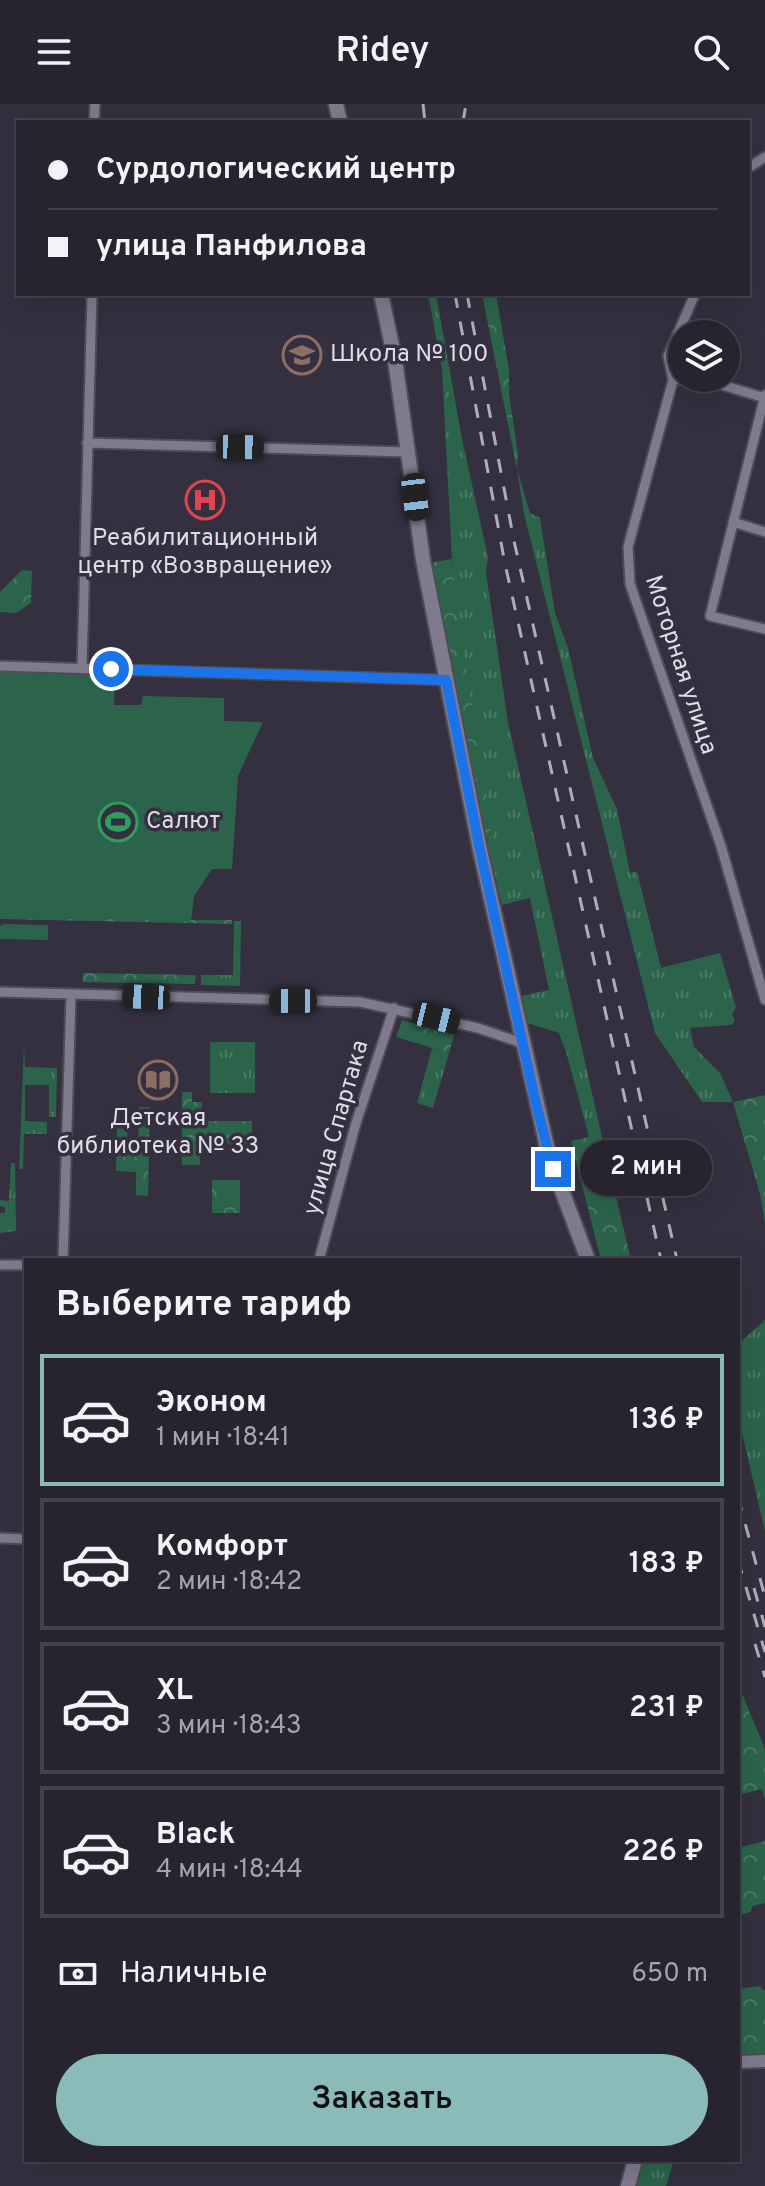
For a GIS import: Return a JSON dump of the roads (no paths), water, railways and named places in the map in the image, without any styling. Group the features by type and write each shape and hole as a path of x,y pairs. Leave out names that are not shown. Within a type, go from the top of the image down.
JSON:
{"main road":[{"path":"381,296 395,360 423,560 522,1043 549,1156 587,1258"},
{"path":"628,2186 634,2162"}],"street":[{"path":"82,668 92,296"},
{"name":"Моторная улица","path":"684,320 694,296"},
{"path":"740,390 765,397 710,616 765,629"},
{"name":"Моторная улица","path":"670,392 628,547 630,584 721,846 765,1000"},
{"path":"87,443 408,452"},
{"path":"733,522 765,532"},
{"path":"0,666 446,680"},
{"path":"0,992 360,1002 478,1028 522,1043"},
{"path":"63,1258 71,994"},
{"name":"улица Спартака","path":"320,1258 356,1123 394,1008"},
{"path":"0,1265 24,1265"},
{"path":"0,1538 24,1539"},
{"path":"740,2062 765,2061"}],"railway":[{"path":"423,104 425,120"},
{"path":"463,120 466,104"},
{"path":"455,296 505,564 661,1258"},
{"path":"467,296 514,541 677,1258"},
{"path":"740,1504 765,1597"},
{"path":"740,1567 765,1652"},
{"path":"754,1588 765,1627"},
{"path":"755,1644 765,1677"}],"place":[{"name":"Школа № 100","path":"302,355"},
{"name":"Реабилитационный центр «Возвращение»","path":"205,500"},
{"name":"Салют","path":"118,822"},
{"name":"Детская библиотека № 33","path":"158,1080"}]}
